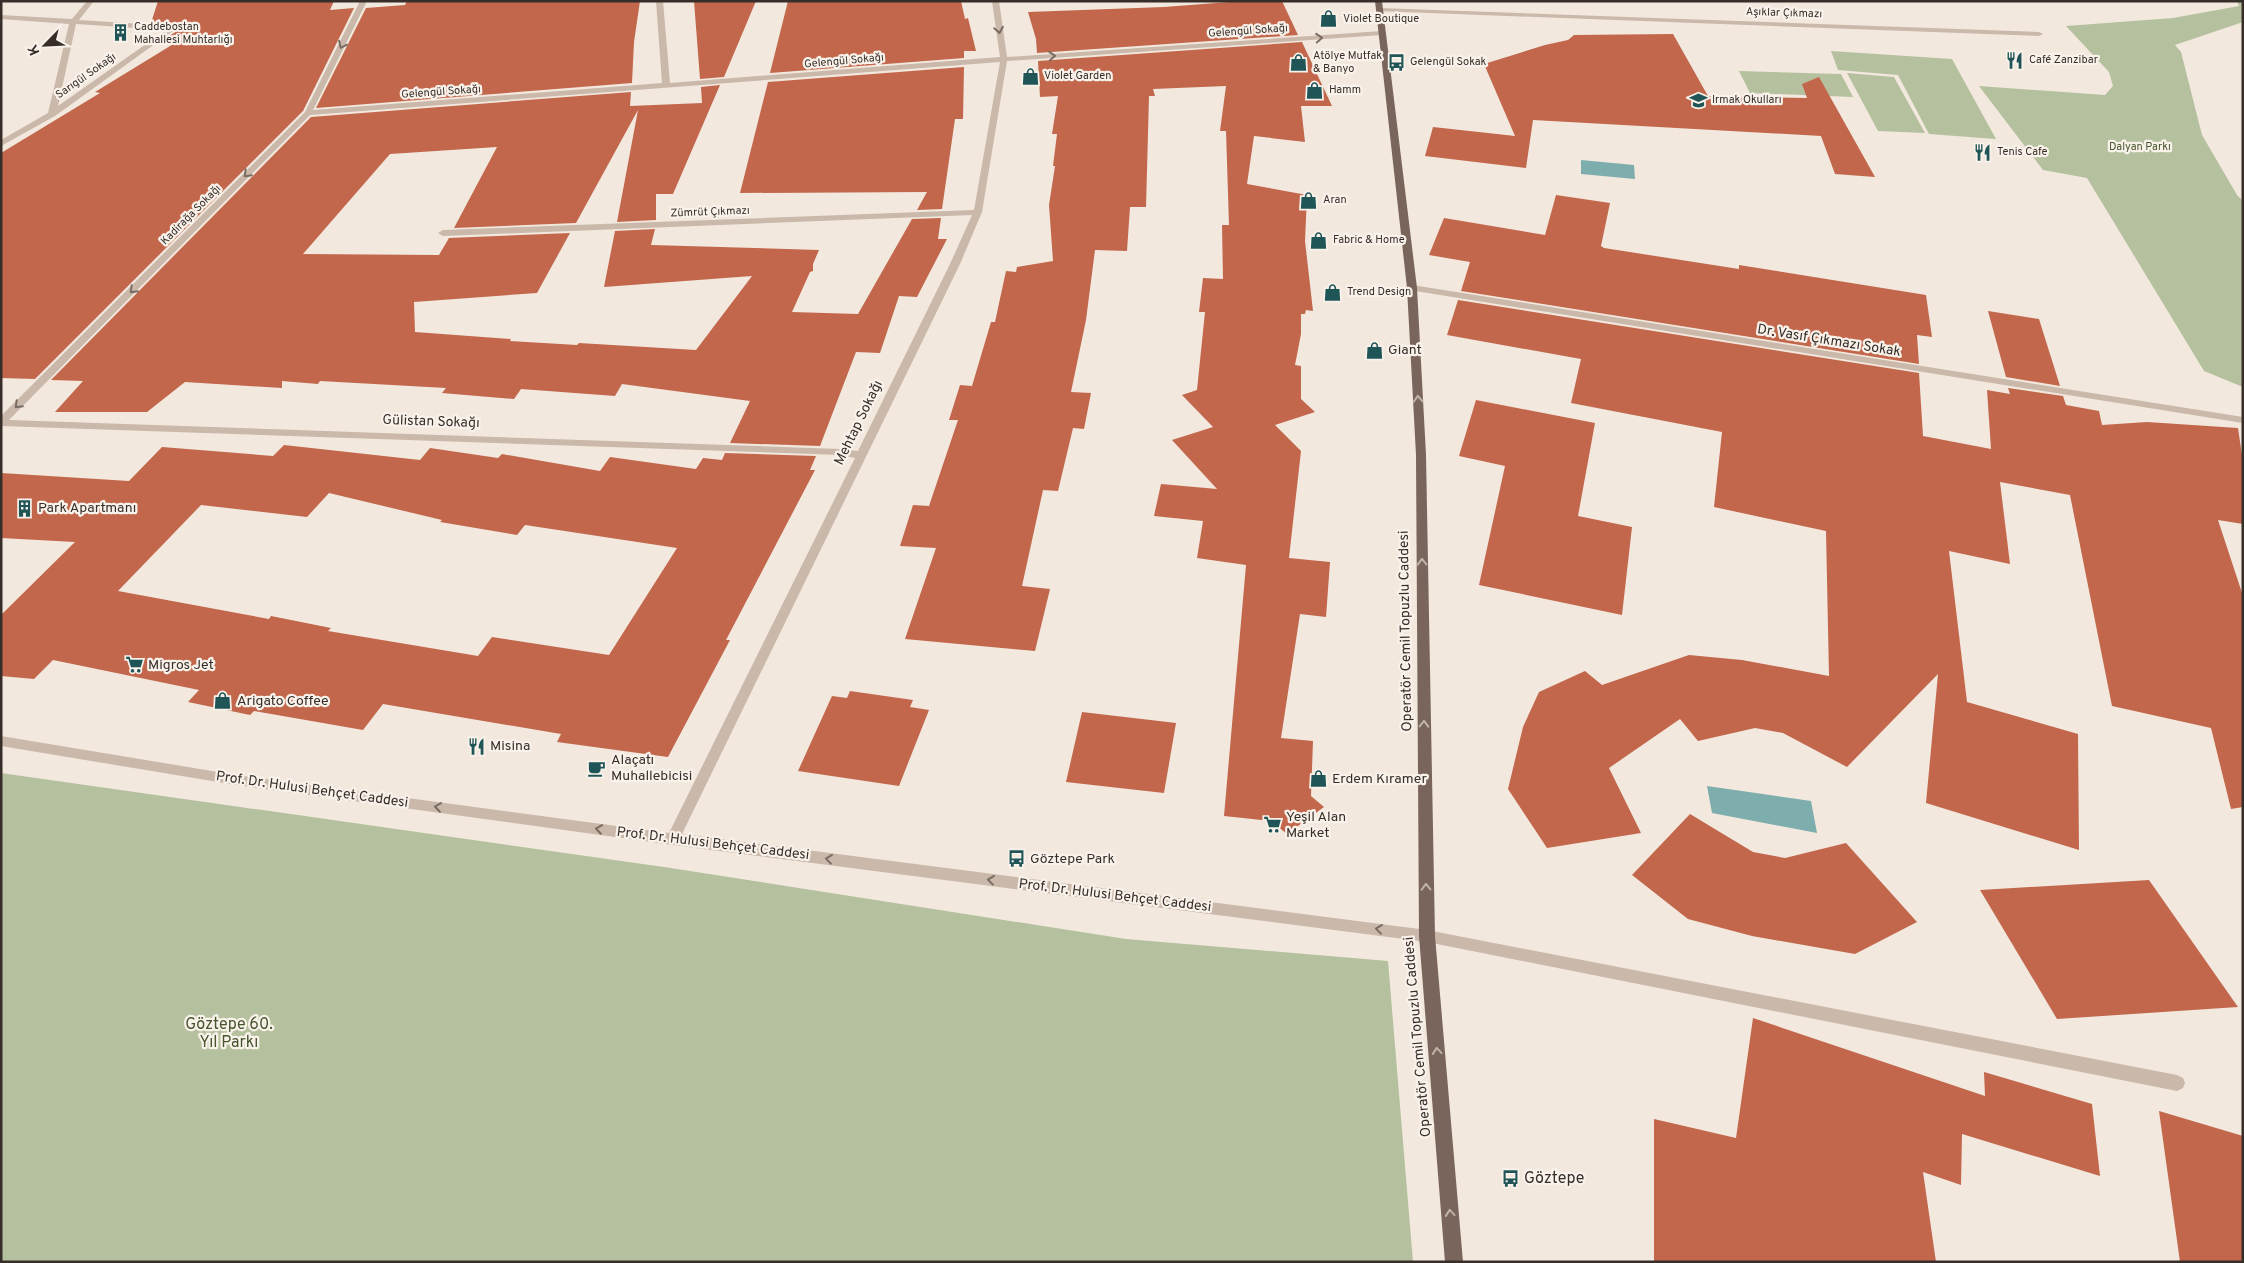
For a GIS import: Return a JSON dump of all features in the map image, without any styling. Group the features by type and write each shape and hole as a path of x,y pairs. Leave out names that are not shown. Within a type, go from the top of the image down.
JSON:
{"main road":[{"name":"Operatör Cemil Topuzlu Caddesi","path":"1378,6 1412,288 1421,455 1427,936 1454,1262"}],"street":[{"name":"Sarıgül Sokağı","path":"52,114 73,23 90,1"},
{"name":"Kadirağa Sokağı","path":"1,422 308,113 364,1"},
{"path":"659,1 666,86"},
{"name":"Mehtap Sokağı","path":"673,839 955,264 978,212 1004,59 995,1"},
{"name":"Aşıklar Çıkmazı","path":"1378,6 2039,34"},
{"path":"1,17 73,23"},
{"name":"Sarıgül Sokağı","path":"1,144 52,114 173,28 73,23"},
{"name":"Gelengül Sokağı","path":"308,113 1004,59 1382,33"},
{"name":"Zümrüt Çıkmazı","path":"442,233 978,212"},
{"name":"Dr. Vasıf Çıkmazı Sokak","path":"1412,288 2243,420"},
{"name":"Gülistan Sokağı","path":"1,422 840,452 860,455"},
{"name":"Prof. Dr. Hulusi Behçet Caddesi","path":"1,741 236,780 673,839 1427,936 2178,1083"}],"green space":[{"name":"Dalyan Parkı","path":"2237,1 2243,1 2243,22 2175,45 2181,52 2202,135 2237,195 2243,201 2243,387 2204,371 2087,178 2043,170 1979,86 2105,95 2113,86 2109,72 2066,26 2173,18 2239,6"},
{"path":"1831,51 1952,59 1996,139 1929,134 1898,75 1838,70"},
{"path":"1739,71 1841,74 1853,97 1750,93"},
{"path":"1847,73 1894,77 1925,133 1878,131"},
{"name":"Göztepe 60. Yıl Parkı","path":"1,773 664,867 1126,939 1388,961 1413,1262 1,1262"}],"water":[{"path":"1581,160 1634,165 1635,179 1581,174"},
{"path":"1707,786 1811,801 1817,833 1712,813"}],"building":[{"path":"158,1 334,1 330,10 354,8 303,111 35,379 1,378 1,153 100,93 95,92 175,43 161,42 178,30 178,26 151,23"},
{"path":"407,1 640,1 634,42 632,83 316,108 366,8 405,5"},
{"path":"694,1 756,1 724,77 700,79"},
{"path":"788,1 961,1 965,19 968,18 976,51 964,51 964,58 770,73"},
{"path":"1242,1 1282,1 1298,35 1037,53 1036,39 1028,12 1164,7"},
{"path":"1673,34 1708,96 1807,98 1802,84 1819,77 1875,177 1835,174 1821,136 1533,120 1526,168 1425,156 1433,127 1515,136 1484,64 1545,45 1568,40 1574,35"},
{"path":"1302,42 1332,106 1301,106 1305,142 1254,136 1247,184 1307,195 1305,241 1313,311 1306,310 1305,314 1301,314 1301,334 1295,365 1301,366 1301,399 1315,412 1275,425 1301,451 1289,558 1330,562 1326,617 1300,614 1281,738 1313,741 1311,796 1324,807 1287,834 1271,821 1224,816 1246,565 1197,558 1203,521 1154,516 1161,484 1217,489 1172,440 1213,427 1182,395 1197,390 1205,312 1199,312 1203,278 1223,279 1222,225 1229,225 1226,131 1220,131 1226,86 1153,89 1155,96 1149,96 1146,207 1130,207 1127,251 1095,250 1086,320 1071,392 1091,393 1084,429 1073,428 1058,491 1043,490 1022,586 1050,589 1035,651 905,639 936,548 900,546 913,505 929,506 958,420 949,420 960,385 972,386 991,322 995,322 1006,271 1016,272 1017,267 1053,261 1049,205 1055,166 1053,166 1057,134 1052,134 1058,96 1040,97 1038,61"},
{"path":"964,67 963,119 955,119 942,209 917,210 927,192 740,193 768,82"},
{"path":"720,85 673,194 656,194 656,220 617,222 638,110 576,223 454,228 497,147 390,154 303,254 439,255 449,238 570,233 537,293 414,302 415,332 511,339 510,341 696,350 752,276 604,287 615,231 655,229 651,245 819,250 813,264 813,271 810,272 792,312 858,314 912,219 941,218 938,239 947,239 917,297 899,296 880,353 856,352 820,446 730,443 750,401 622,384 615,396 521,389 514,399 442,393 446,388 320,381 318,384 282,381 282,388 185,382 147,412 55,412 83,381 51,380 311,117 631,92 630,106 702,103 701,87"},
{"path":"1556,195 1610,203 1601,246 1604,248 1739,269 1739,265 1926,295 1932,337 1917,335 1919,364 1461,291 1470,262 1429,255 1444,218 1545,235"},
{"path":"1458,300 1919,373 1923,436 1991,449 1987,390 2010,394 2008,388 2063,396 2066,405 2099,411 2102,425 2147,422 2238,428 2243,462 2243,524 2218,520 2243,596 2243,807 2231,809 2211,728 2112,706 2070,495 2000,482 2010,564 1949,551 1967,702 2078,734 2079,850 1926,803 1938,674 1847,767 1783,733 1755,728 1698,741 1680,719 1609,768 1641,833 1547,848 1508,789 1523,727 1539,692 1585,671 1602,685 1689,655 1742,660 1829,676 1826,531 1714,507 1722,432 1571,403 1581,359 1447,335"},
{"path":"1988,311 2039,319 2060,386 2006,377"},
{"path":"1476,400 1595,423 1578,516 1632,527 1622,615 1479,585 1505,466 1459,456"},
{"path":"284,445 420,460 430,448 498,458 502,454 600,471 610,457 696,469 703,458 722,460 725,453 816,456 810,470 815,470 726,640 730,640 668,757 557,742 561,734 383,704 363,730 254,711 250,715 188,702 199,690 53,660 34,679 1,676 1,615 75,542 1,538 1,473 129,481 162,447 273,456","holes":["329,493 442,520 440,522 517,535 525,525 677,548 609,655 492,637 478,656 328,631 331,628 271,616 269,619 118,591 201,505 307,517"]},
{"path":"850,691 913,700 910,707 929,710 899,786 798,771 832,696 847,698"},
{"path":"1082,712 1176,723 1164,793 1066,782"},
{"path":"1690,814 1753,852 1785,858 1846,843 1917,922 1855,954 1752,936 1688,919 1632,875"},
{"path":"2149,880 2238,1007 2057,1019 1980,890"},
{"path":"1753,1018 1985,1096 1984,1072 2092,1104 2100,1176 1962,1134 1961,1185 1923,1172 1936,1262 1654,1262 1654,1119 1736,1138"},
{"path":"2159,1111 2243,1136 2243,1262 2180,1262"}],"place":[{"name":"Violet Boutique","path":"1329,19"},
{"name":"Caddebostan Mahallesi Muhtarlığı","path":"120,33"},
{"name":"Café Zanzibar","path":"2015,60"},
{"name":"Atölye Mutfak & Banyo","path":"1299,62"},
{"name":"Gelengül Sokak","path":"1396,62"},
{"name":"Violet Garden","path":"1030,76"},
{"name":"Hamm","path":"1315,90"},
{"name":"Irmak Okulları","path":"1698,100"},
{"name":"Tenis Cafe","path":"1983,152"},
{"name":"Aran","path":"1309,200"},
{"name":"Fabric & Home","path":"1319,240"},
{"name":"Trend Design","path":"1333,292"},
{"name":"Giant","path":"1374,350"},
{"name":"Park Apartmanı","path":"24,508"},
{"name":"Migros Jet","path":"134,665"},
{"name":"Arigato Coffee","path":"223,701"},
{"name":"Misina","path":"476,746"},
{"name":"Alaçatı Muhallebicisi","path":"597,768"},
{"name":"Erdem Kıramer","path":"1318,779"},
{"name":"Yeşil Alan Market","path":"1272,825"},
{"name":"Göztepe Park","path":"1016,859"},
{"name":"Göztepe","path":"1510,1179"}]}
